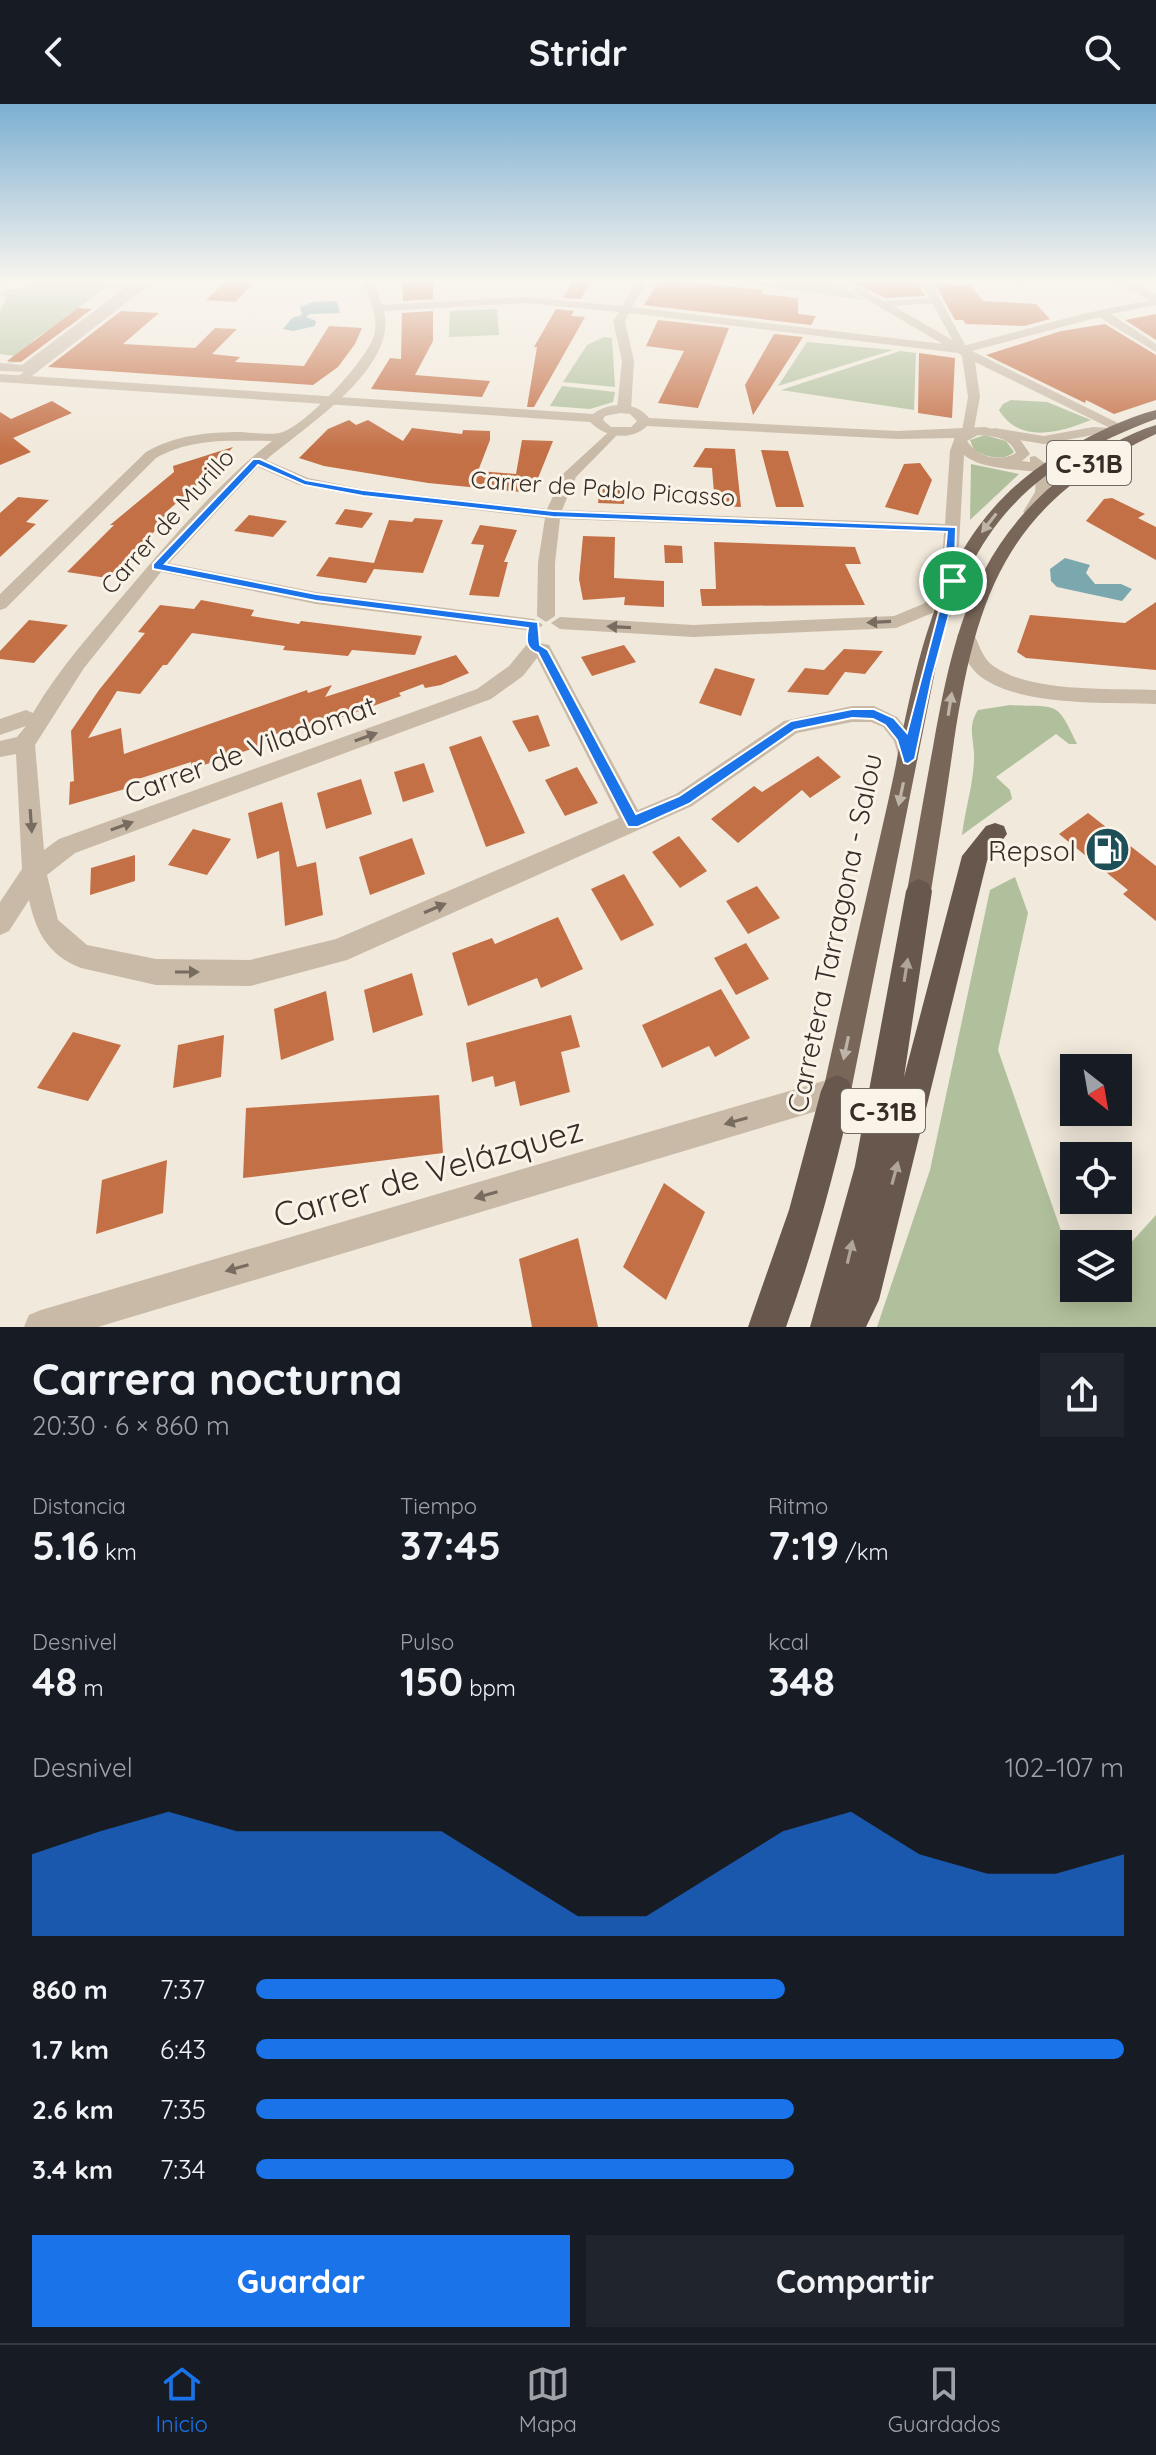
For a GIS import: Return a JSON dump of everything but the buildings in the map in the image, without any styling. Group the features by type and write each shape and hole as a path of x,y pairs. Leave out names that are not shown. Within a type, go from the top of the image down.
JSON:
{"highway":[{"path":"846,1327 861,1300 888,1202 975,856 995,834"},
{"name":"C-31B","path":"829,1327 842,1288 881,1121 919,891"},
{"name":"Carretera Tarragona - Salou","path":"767,1327 784,1283 815,1181 837,1091"}],"main road":[{"name":"Carretera Tarragona - Salou","path":"837,1091 908,759 951,586 983,529 1006,502 1044,469 1115,430 1156,414"},
{"name":"C-31B","path":"919,891 954,679 976,602 992,566 1031,512 1090,463 1156,429"}],"street":[{"path":"14,376 67,336"},
{"path":"14,376 71,336"},
{"name":"Carrer de Murillo","path":"6,748 36,732 28,721 157,566 257,461 357,373 380,336"},
{"path":"622,336 628,361 624,409"},
{"path":"842,336 965,352 1021,336"},
{"path":"937,336 1115,430"},
{"path":"157,566 316,598 547,621 693,631 896,622 929,608 951,586 950,563 961,442 974,397 965,352 956,336"},
{"path":"1136,336 1156,349"},
{"path":"0,367 14,376 328,401 596,418 603,412 624,409 641,415 644,422"},
{"path":"974,397 1044,469 1046,484 1031,512"},
{"path":"596,418 599,427 613,432 634,431 644,422 897,435 961,442 994,432 1015,440 1044,440 1115,430"},
{"path":"613,432 569,477 553,514 545,592 547,621 532,640 633,822"},
{"path":"0,604 151,455 165,446 190,438 283,437"},
{"path":"995,462 1020,458 1023,449 1015,440"},
{"path":"961,442 965,450 995,462 1044,469 1090,463"},
{"name":"Carrer de Pablo Picasso","path":"257,461 304,482 363,493 553,514 953,529"},
{"name":"Carrer de Viladomat","path":"0,923 34,871 67,846 484,694 516,671 539,649 557,641 547,621"},
{"path":"966,635 975,661 1006,683 1035,689 1156,697"},
{"path":"6,748 26,748 34,871 47,927 81,956 156,972 250,973 338,951 684,800 791,726 852,714 874,714 890,722 904,738 908,759"},
{"path":"0,727 28,721"},
{"name":"Carrer de Velázquez","path":"41,1327 837,1091"}],"green space":[{"path":"0,336 38,336 18,362 7,363 16,356 0,354"},
{"path":"604,337 612,338 615,387 563,382 587,345"},
{"path":"807,342 893,350 778,386"},
{"path":"900,351 916,353 914,410 781,390"},
{"path":"562,386 615,392 613,402 590,409 550,406"},
{"path":"1011,400 1047,402 1091,420 1054,431 1029,432 1008,421 999,410"},
{"path":"985,435 1006,441 1014,452 1005,457 994,457 974,450 970,440"},
{"path":"971,464 1019,474 970,520"},
{"path":"1010,705 1054,709 1064,719 1077,744 1069,744 1056,734 996,777 1010,790 1012,799 962,835 973,773 973,721 978,710"},
{"path":"1015,877 1028,913 998,1050 1061,1230 1060,1302 1132,1302 1132,1242 1156,1215 1156,1327 877,1327 930,1170 990,890"}],"water":[{"path":"1065,558 1090,565 1086,573 1095,584 1121,584 1132,589 1122,601 1057,587 1051,581 1050,569"}],"place":[{"name":"Repsol","path":"1107,850"}],"route":[{"path":"257,461 304,482 363,493 553,514 953,529 950,563 953,581 926,678 908,759 904,738 890,722 874,714 852,714 791,726 684,800 633,822 542,650 535,648 532,640 534,625 316,598 157,566 257,461"}]}
